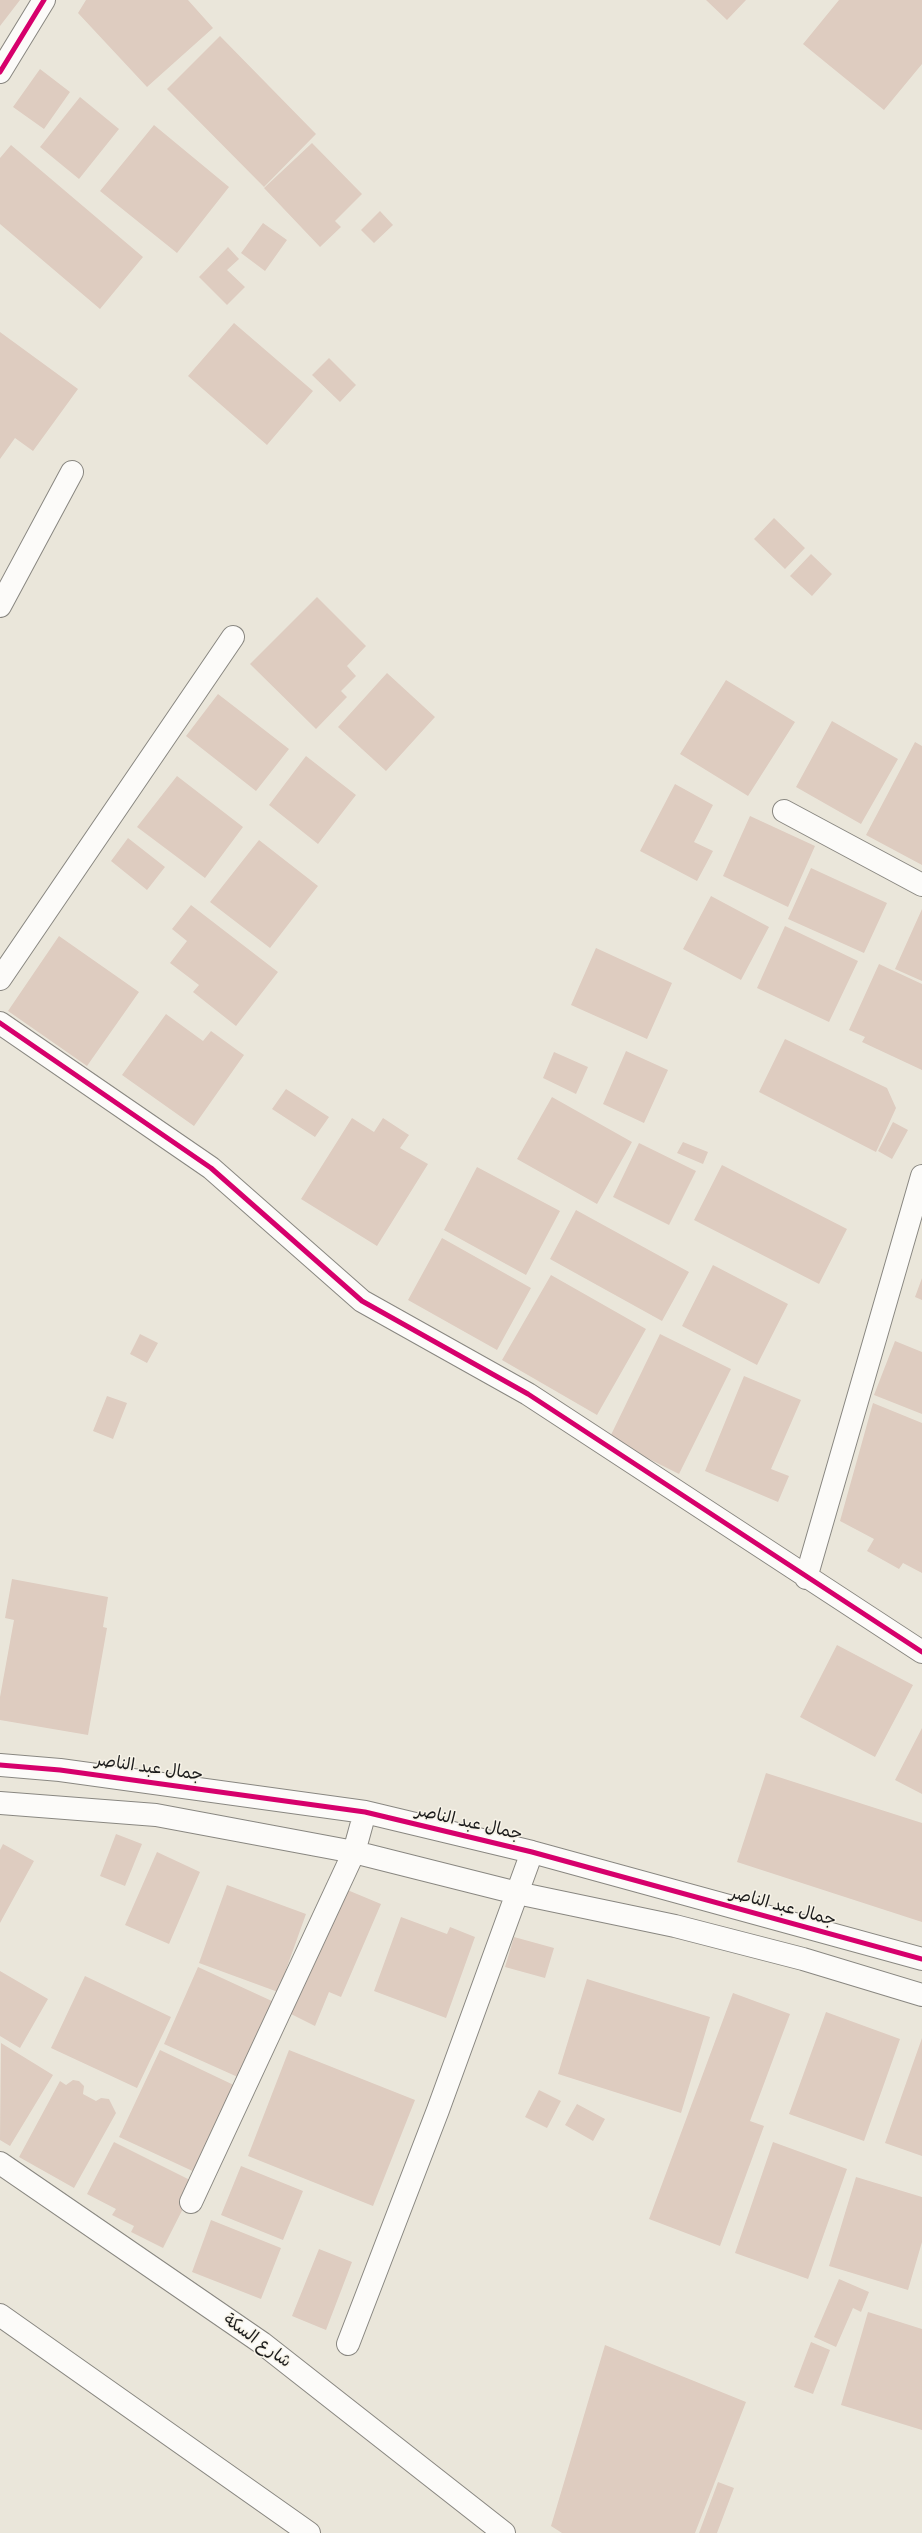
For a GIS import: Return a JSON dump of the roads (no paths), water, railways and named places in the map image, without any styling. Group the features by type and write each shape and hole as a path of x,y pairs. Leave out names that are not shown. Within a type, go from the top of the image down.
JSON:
{"street":[{"path":"0,72 44,0"},
{"path":"0,606 72,472"},
{"path":"0,979 233,637"},
{"path":"784,811 922,885"},
{"path":"0,1023 211,1168 362,1300 528,1394 806,1578 922,1652"},
{"path":"806,1578 922,1176"},
{"name":"جمال عبد الناصر","path":"0,1766 60,1770 365,1812 532,1852 922,1959"},
{"path":"0,1803 156,1815 354,1852 517,1893 675,1926 803,1959 922,1995"},
{"path":"191,2202 354,1852 365,1812"},
{"path":"348,2344 438,2110 532,1852"},
{"name":"شارع السكة","path":"0,2163 262,2343 504,2533"},
{"path":"0,2315 309,2533"}]}
